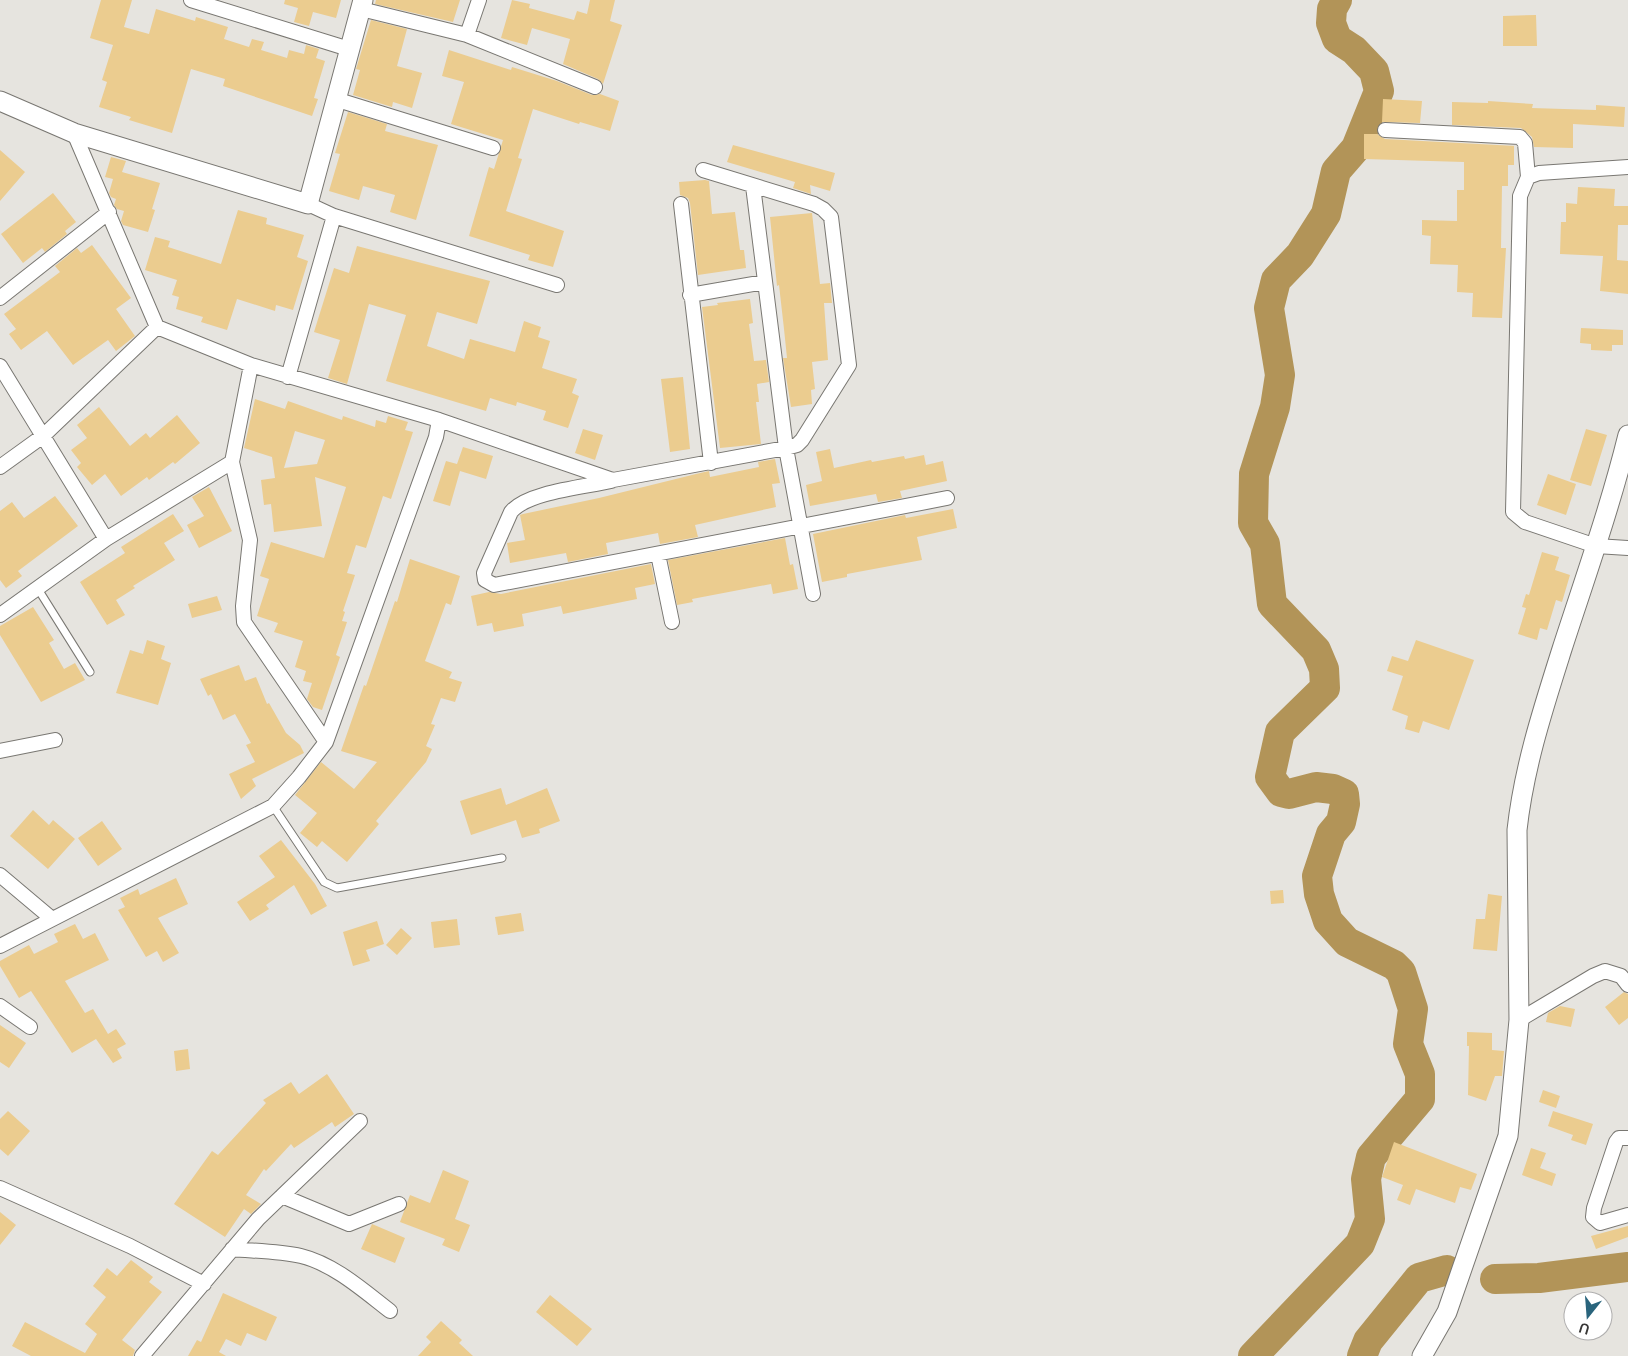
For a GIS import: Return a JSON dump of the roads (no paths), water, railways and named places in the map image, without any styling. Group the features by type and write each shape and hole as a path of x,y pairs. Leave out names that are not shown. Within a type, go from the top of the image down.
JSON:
{"street":[{"path":"191,0 348,49"},
{"path":"467,35 479,0"},
{"path":"308,204 338,100 348,49 362,5 467,35 595,87"},
{"path":"338,100 494,148"},
{"path":"0,101 74,133 308,204 334,216 557,285"},
{"path":"1385,130 1520,137 1526,143 1528,176 1520,196 1513,512 1525,522 1596,546 1628,548"},
{"path":"74,133 157,327 251,365 440,420 613,480"},
{"path":"1528,176 1539,173 1628,167"},
{"path":"704,170 814,204 831,217 847,340 849,365 846,371 802,440 796,445 710,463 613,480 542,496 516,505 511,512 484,573 485,580 494,585 947,498"},
{"path":"753,186 786,448 813,594"},
{"path":"681,204 710,463"},
{"path":"0,298 109,212"},
{"path":"288,377 334,216"},
{"path":"690,295 765,282"},
{"path":"0,467 43,436 157,327"},
{"path":"251,365 232,462 250,540 243,606 244,622 326,742"},
{"path":"0,366 106,539"},
{"path":"0,946 51,918 273,806 299,778 326,742 436,437 440,420"},
{"path":"1422,1356 1447,1312 1508,1136 1519,1020 1517,830 1520,798 1531,749 1625,456 1628,435"},
{"path":"0,615 38,590 106,539 232,462"},
{"path":"658,554 672,622"},
{"path":"0,751 55,740"},
{"path":"0,875 51,918"},
{"path":"1519,1020 1593,976 1605,971 1620,976 1628,985"},
{"path":"0,1006 30,1027"},
{"path":"142,1356 232,1249 282,1196 360,1121"},
{"path":"1628,1138 1619,1138 1616,1142 1594,1208 1593,1217 1600,1223 1628,1215"},
{"path":"0,1188 130,1246 204,1284"},
{"path":"282,1196 349,1224 399,1204"},
{"path":"232,1249 287,1254 315,1261 354,1283 390,1311"}],"lane":[{"path":"38,590 90,672"},
{"path":"273,806 324,882 337,888 502,858"}],"waterway":[{"path":"1253,1356 1360,1244 1370,1219 1366,1179 1371,1157 1420,1099 1420,1074 1408,1044 1413,1009 1401,972 1394,965 1347,942 1328,921 1319,894 1317,876 1331,834 1341,822 1345,804 1344,794 1333,789 1316,787 1289,794 1281,792 1270,777 1280,732 1325,688 1324,669 1316,650 1272,604 1265,544 1253,523 1254,474 1275,407 1280,375 1269,308 1276,280 1300,255 1326,214 1336,171 1356,148 1379,91 1374,71 1354,50 1337,39 1331,23 1332,9 1337,0"},
{"path":"1495,1279 1539,1278 1628,1267"},
{"path":"1362,1356 1368,1341 1419,1278 1447,1270"}]}
